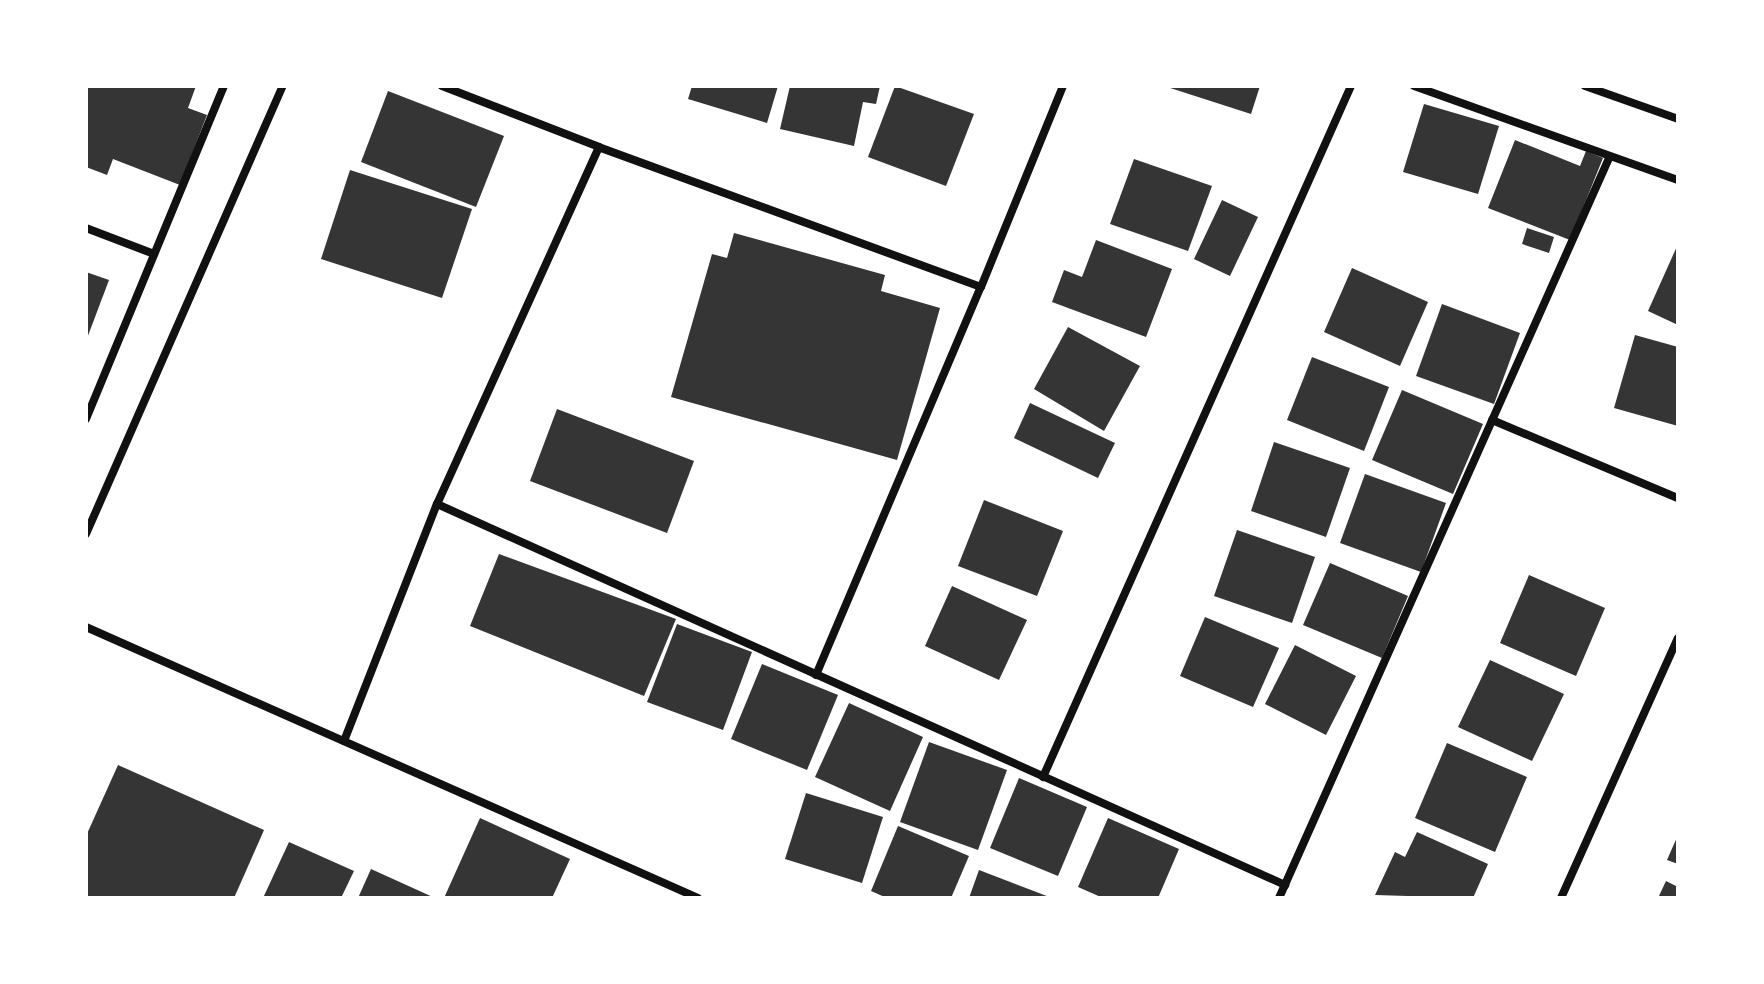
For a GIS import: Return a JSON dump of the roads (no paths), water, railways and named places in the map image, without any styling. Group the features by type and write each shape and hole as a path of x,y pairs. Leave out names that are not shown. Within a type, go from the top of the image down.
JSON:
{"street":[{"path":"86,419 224,86"},
{"path":"86,534 283,86"},
{"path":"442,86 981,287"},
{"path":"816,675 1063,86"},
{"path":"1043,777 1351,86"},
{"path":"1414,86 1678,180"},
{"path":"1585,86 1678,119"},
{"path":"344,741 437,504 599,147"},
{"path":"1279,898 1610,156"},
{"path":"86,228 154,254"},
{"path":"1492,420 1678,498"},
{"path":"437,504 1285,885"},
{"path":"86,627 698,898"},
{"path":"1561,898 1678,638"}]}
